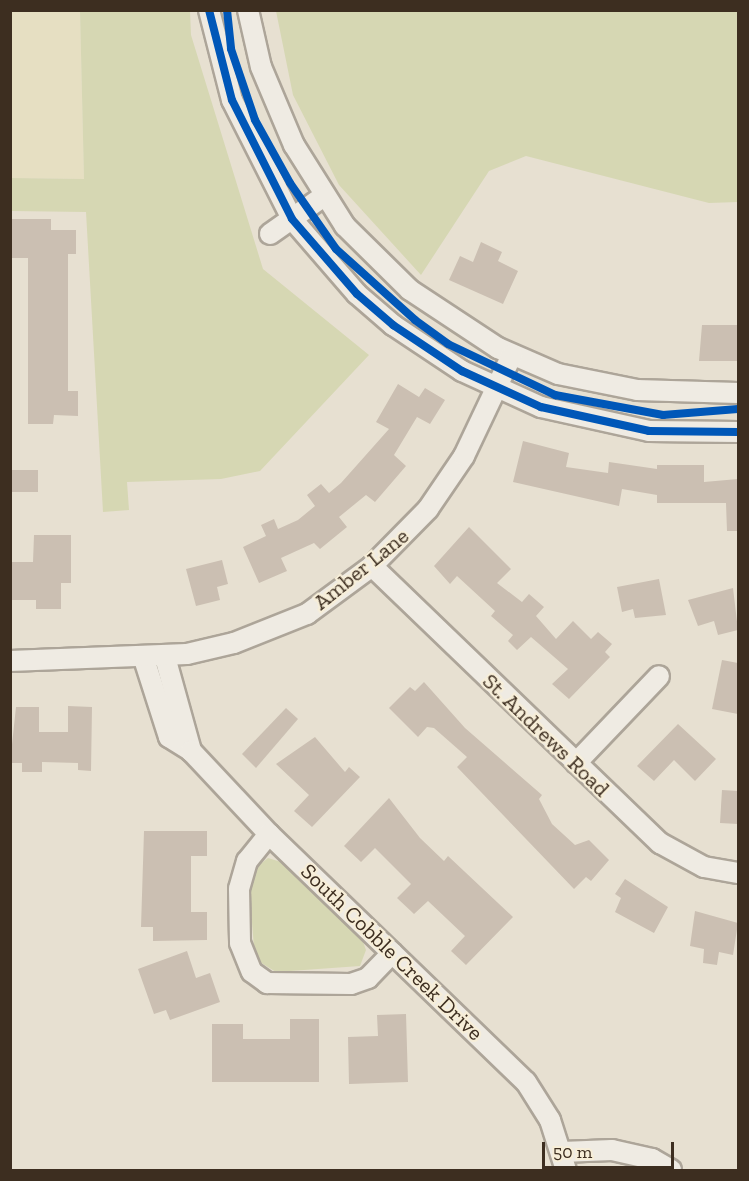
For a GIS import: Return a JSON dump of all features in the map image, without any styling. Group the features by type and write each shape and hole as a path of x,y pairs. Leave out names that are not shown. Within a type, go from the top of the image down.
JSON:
{"street":[{"path":"209,10 232,100 254,153 292,219 357,294 393,325 497,388 587,420 649,431 738,432"},
{"path":"248,10 276,107 324,196 345,226 410,290 512,355 574,378 637,390 738,393"},
{"path":"270,234 324,196"},
{"name":"Amber Lane","path":"10,661 165,657 274,628 307,614 372,566 440,493 497,388 512,355"},
{"name":"St. Andrews Road","path":"372,566 576,764 667,848 704,867 738,873"},
{"name":"South Cobble Creek Drive","path":"165,657 191,751"},
{"name":"South Cobble Creek Drive","path":"144,659 169,737 191,751 269,834 526,1082 544,1109 564,1161"},
{"path":"576,764 659,676"},
{"path":"269,834 247,861 239,889 240,944 252,972 267,983 351,984 368,978 392,953"},
{"path":"564,1161 612,1150 652,1159 671,1170"}],"shaded area":[{"path":"11,11 80,11 84,179 11,178"}],"green space":[{"path":"80,11 190,11 191,35 263,269 369,355 260,471 221,479 127,482 129,510 103,512 86,212 11,211 11,178 84,179"},
{"path":"276,11 738,11 738,202 709,203 526,156 489,171 421,275 339,185 293,95"},
{"path":"268,858 281,862 362,939 366,950 360,966 276,972 255,959 249,887 254,869"}],"building":[{"path":"10,219 51,219 51,230 76,230 76,254 68,254 68,391 78,391 78,416 54,415 53,424 28,424 28,258 10,258"},
{"path":"481,242 502,252 498,261 518,271 503,304 449,280 460,256 473,262"},
{"path":"702,325 738,325 738,361 699,361"},
{"path":"398,384 419,397 425,388 445,400 430,424 417,417 394,455 406,466 375,502 366,495 339,517 347,527 320,549 314,543 281,558 287,571 259,583 243,547 266,536 261,525 274,519 278,529 298,520 315,506 307,495 321,484 329,493 341,483 389,429 376,422"},
{"path":"523,441 569,453 566,467 608,473 609,462 657,469 657,465 704,465 704,482 738,479 738,531 727,531 726,503 657,503 657,495 622,489 619,506 513,482"},
{"path":"10,470 38,470 38,492 10,492"},
{"path":"469,527 511,569 497,583 522,602 529,594 544,607 536,616 556,639 573,621 591,639 598,632 612,644 605,652 610,657 569,699 552,684 568,669 531,637 517,650 508,641 513,635 491,616 495,611 457,576 450,584 434,566"},
{"path":"34,535 71,535 71,583 61,583 61,609 36,609 36,600 10,600 10,562 33,562"},
{"path":"222,560 228,584 217,587 220,600 196,606 186,569"},
{"path":"659,579 666,615 635,618 633,609 622,612 617,587"},
{"path":"733,588 738,630 718,635 714,621 698,626 688,600"},
{"path":"722,660 738,663 738,714 712,709"},
{"path":"424,682 465,728 542,795 539,799 552,824 575,845 589,840 609,860 591,881 586,877 574,889 457,767 467,757 434,728 427,727 418,737 389,708 410,687 415,691"},
{"path":"68,706 92,707 91,771 78,770 78,763 42,762 42,772 22,772 22,763 10,763 16,707 39,707 39,732 68,732"},
{"path":"286,708 298,719 256,768 242,754"},
{"path":"678,724 716,759 695,781 674,760 654,781 637,766"},
{"path":"315,737 345,772 349,767 360,777 312,827 294,811 309,795 276,764"},
{"path":"722,790 738,791 738,824 720,823"},
{"path":"389,798 420,838 444,861 448,856 513,917 466,965 451,951 465,936 428,901 414,914 397,898 411,884 375,848 361,862 344,846"},
{"path":"144,831 207,831 207,856 191,856 191,912 207,912 207,940 153,941 153,927 141,927"},
{"path":"625,879 668,907 654,933 615,912 621,898 615,894"},
{"path":"695,911 738,923 733,955 719,952 717,965 703,963 704,949 690,946"},
{"path":"187,951 196,978 210,973 220,1002 170,1020 166,1010 154,1014 138,969"},
{"path":"406,1014 408,1082 349,1084 348,1037 378,1036 377,1015"},
{"path":"290,1019 319,1019 319,1082 212,1082 212,1024 243,1024 243,1039 290,1039"}],"cycle path":[{"path":"209,10 232,100 292,219 357,294 393,325 462,371 541,407 649,431 738,432"},
{"path":"227,10 231,49 255,120 290,183 336,249 415,320 448,344 555,395 663,415 738,409"}]}
